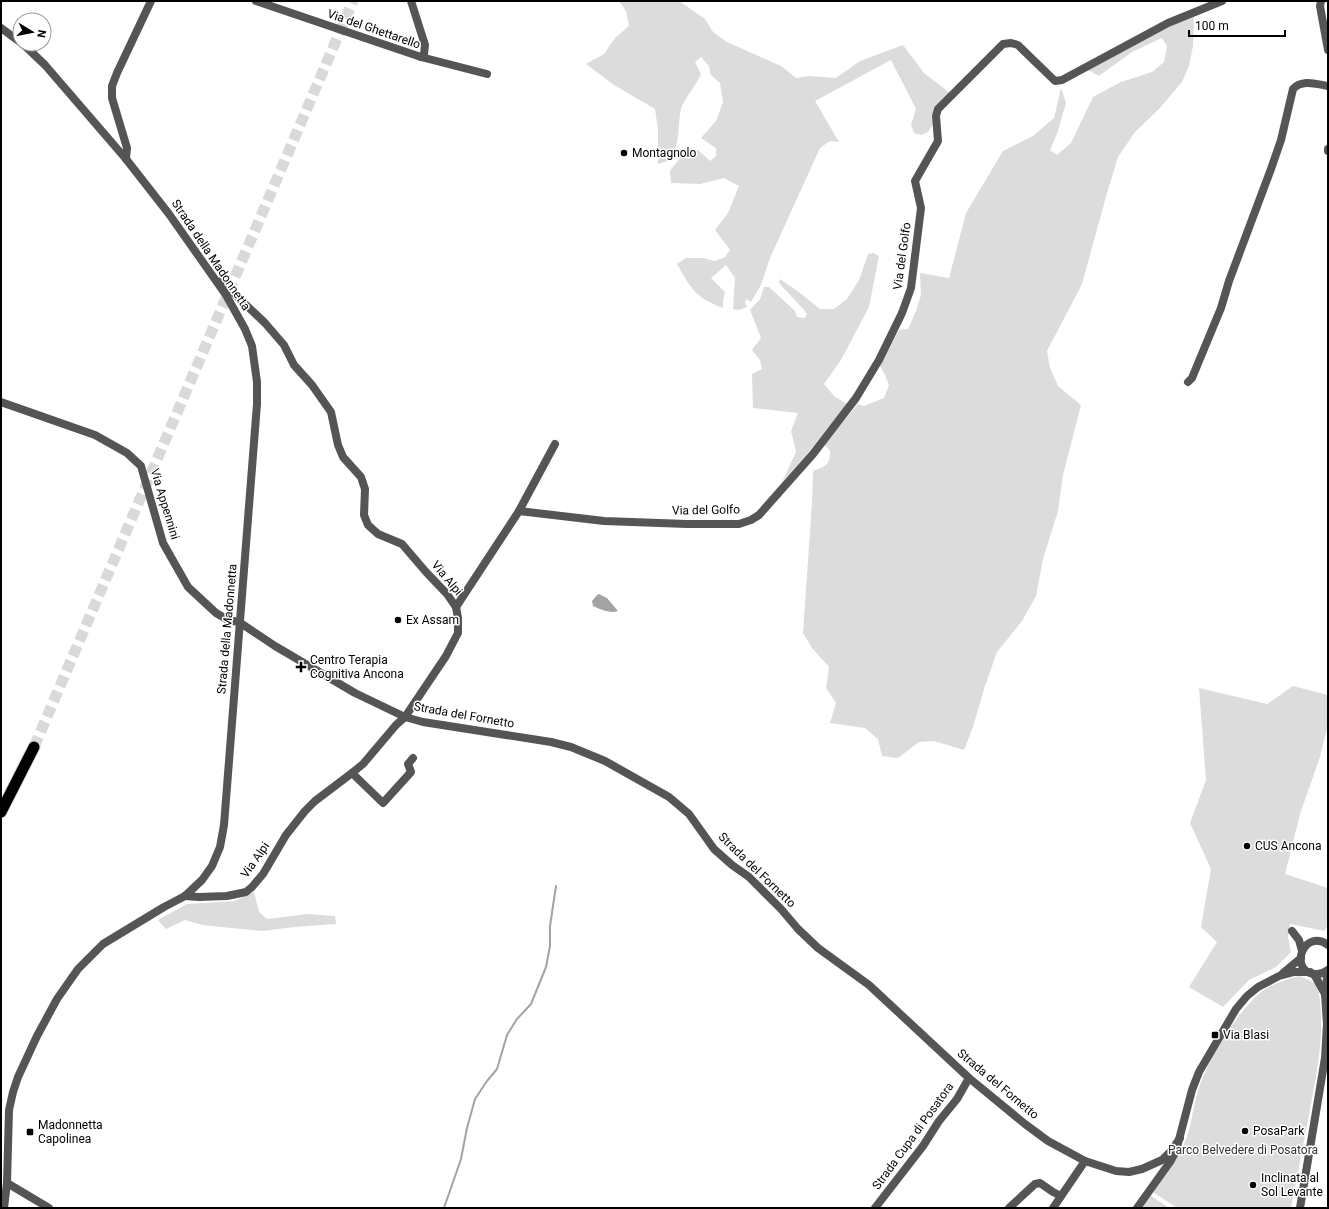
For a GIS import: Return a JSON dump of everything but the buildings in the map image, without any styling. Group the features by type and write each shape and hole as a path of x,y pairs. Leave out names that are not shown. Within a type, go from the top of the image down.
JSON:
{"highway":[{"path":"1,812 34,747"}],"street":[{"path":"126,159 127,148 112,98 112,86 151,1"},
{"name":"Via del Ghettarello","path":"256,1 421,57 486,74"},
{"path":"411,1 425,45 424,54 421,57"},
{"name":"Via del Golfo","path":"519,511 604,521 687,524 739,524 751,520 759,515 813,454 856,398 878,360 902,313 911,288 921,208 915,182 938,141 936,116 938,109 1003,44 1011,43 1018,45 1055,80 1062,80 1168,23 1222,1"},
{"path":"1321,1 1320,6 1328,50"},
{"path":"1,28 12,36"},
{"name":"Strada della Madonnetta","path":"4,1208 7,1183 9,1110 13,1092 18,1077 37,1036 58,999 78,969 103,944 136,923 185,896 206,876 220,847 224,825 257,404 257,382 252,346 230,301 169,214 126,159 45,65 31,52"},
{"path":"1188,382 1192,378 1221,308 1229,281 1271,169 1281,140 1293,89 1296,85 1302,83 1328,86"},
{"name":"Via Alpi","path":"185,896 227,896 246,892 252,887 263,874 286,835 302,814 315,801 352,773 376,750 396,725 405,717 446,656 458,633 456,607 447,594 402,544 378,534 368,525 364,515 365,489 361,477 343,457 338,445 331,412 312,385 294,365 284,345 265,323 209,271"},
{"name":"Via Appennini","path":"1,402 95,435 127,453 141,466 163,543 188,587 216,613 228,620 239,622"},
{"path":"456,607 519,511 556,444"},
{"name":"Strada del Fornetto","path":"239,622 275,646 356,693 405,717 423,722 552,742 572,747 605,761 669,797 689,814 714,849 732,865 749,877 781,909 798,930 818,948 869,985 968,1078 1048,1141 1085,1161 1116,1171 1129,1172 1142,1170 1162,1160 1172,1150 1180,1138"},
{"path":"352,773 383,803 411,772 408,764 412,758"},
{"path":"1325,994 1312,973 1304,967 1299,940 1292,931 1328,945"},
{"path":"1137,1208 1170,1162 1176,1151 1198,1072 1236,1009 1247,996 1279,976 1301,955 1307,945 1328,936"},
{"path":"1279,976 1294,972 1323,973 1328,970"},
{"path":"1300,1208 1327,1044 1328,1024 1325,994 1328,970"},
{"name":"Strada Cupa di Posatora","path":"875,1208 957,1099 968,1078"},
{"path":"1053,1208 1085,1161"},
{"path":"7,1183 49,1208"},
{"path":"1009,1208 1035,1184 1040,1183 1062,1196"}],"green space":[{"path":"619,1 679,1 705,19 713,32 727,42 781,66 796,78 809,76 836,78 860,61 903,45 924,73 950,93 934,117 932,126 928,132 921,135 914,133 911,125 916,109 891,60 815,101 839,142 830,141 820,148 770,258 761,285 751,302 747,299 745,302 747,307 739,310 733,309 735,278 726,265 711,278 725,292 723,308 706,300 695,292 677,264 686,258 704,258 714,261 724,258 730,250 715,230 728,213 739,186 724,178 700,184 671,183 670,171 683,154 698,150 710,161 716,156 716,148 701,138 716,121 723,102 720,83 711,75 709,66 701,57 695,62 701,74 681,109 676,147 670,160 658,164 658,129 655,109 614,85 586,64 604,54 615,38 629,26 626,11"},
{"path":"1194,17 1193,46 1189,66 1182,82 1159,109 1135,132 1118,157 1082,284 1047,351 1050,368 1058,386 1081,405 1063,475 1058,511 1043,559 1036,596 1022,621 997,652 964,750 934,741 919,742 898,758 882,756 878,739 865,728 830,723 836,703 826,688 829,667 812,648 803,633 813,471 824,467 828,462 830,451 824,444 858,404 864,406 884,398 889,385 880,366 899,330 908,329 916,311 921,295 920,273 949,278 966,213 1003,151 1033,136 1054,118 1061,88 1066,103 1057,134 1050,150 1057,155 1071,143 1093,97 1121,82 1152,72 1164,62 1167,46 1162,38 1132,52 1099,76 1088,70 1169,27"},
{"path":"873,253 879,256 869,307 841,360 824,384 834,396 847,404 782,482 796,452 791,431 798,413 753,408 752,374 762,369 760,360 752,350 761,338 750,310 760,299 764,287 769,287 795,311 797,317 805,318 807,314 779,283 780,279 820,309 834,309 847,299 859,280 868,254"},
{"name":"CUS Ancona","path":"1293,686 1328,695 1328,725 1320,757 1300,814 1285,874 1328,888 1328,924 1325,931 1290,924 1288,937 1291,952 1276,967 1249,980 1223,1007 1189,987 1217,942 1201,927 1211,869 1190,823 1206,780 1199,688 1267,704"},
{"path":"254,892 259,912 267,919 307,914 335,916 336,924 262,931 202,925 185,920 166,929 158,920 187,904 235,901"},
{"name":"Parco Belvedere di Posatora","path":"1300,976 1317,984 1320,1000 1321,1033 1315,1082 1291,1208 1177,1208 1153,1192 1174,1163 1184,1144 1198,1091 1208,1066 1233,1024 1261,992 1280,982"},
{"path":"1150,1195 1169,1208 1141,1208"}],"shaded area":[{"path":"599,594 607,598 618,611 608,612 593,606 592,601"}],"waterway":[{"path":"444,1208 461,1159 467,1128 475,1099 497,1069 507,1035 517,1019 531,1004 546,967 550,946 550,926 556,886"}],"tunnel":[{"path":"34,747 353,1"}],"place":[{"name":"Montagnolo","path":"624,153"},
{"name":"Ex Assam","path":"398,620"},
{"name":"Centro Terapia Cognitiva Ancona","path":"301,667"},
{"name":"CUS Ancona","path":"1247,846"},
{"name":"Via Blasi","path":"1215,1035"},
{"name":"PosaPark","path":"1245,1131"},
{"name":"Madonnetta Capolinea","path":"30,1132"},
{"name":"Inclinata al Sol Levante","path":"1253,1185"}]}
